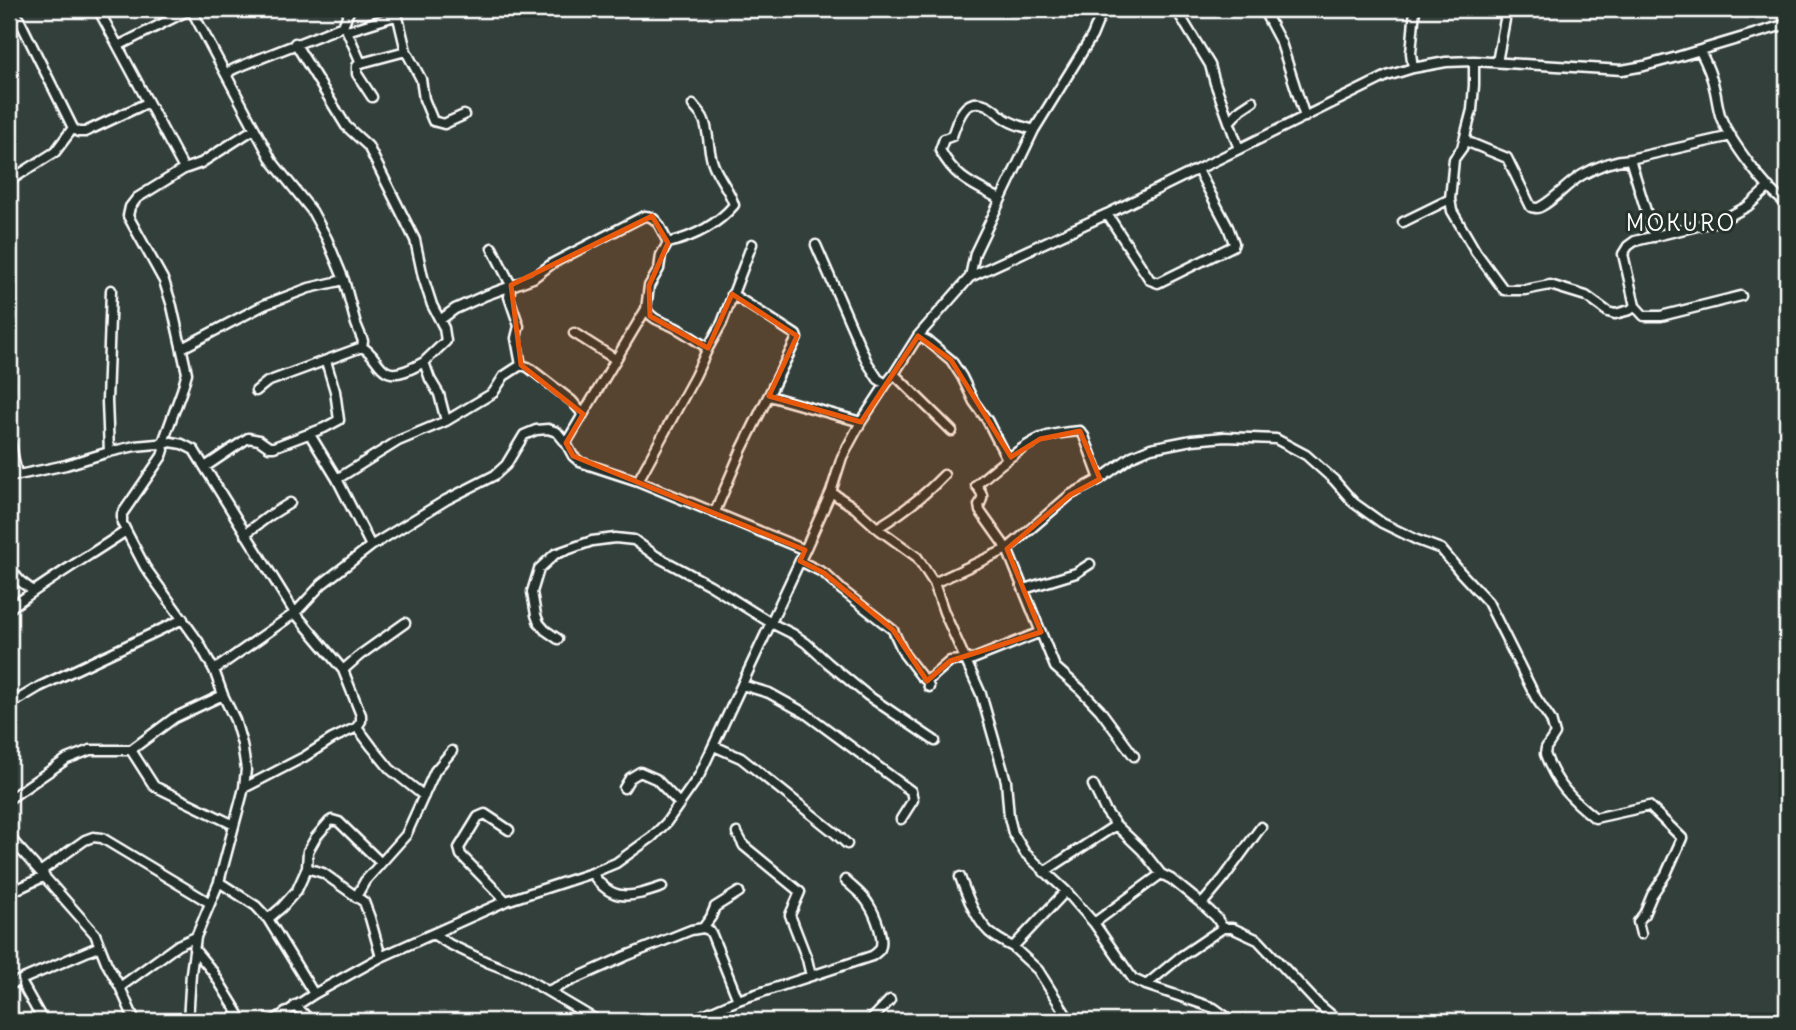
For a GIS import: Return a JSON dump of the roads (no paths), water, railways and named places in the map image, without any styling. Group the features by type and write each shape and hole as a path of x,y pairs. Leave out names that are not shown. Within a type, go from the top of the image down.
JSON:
{"street":[{"path":"14,9 73,128 78,132 85,132 147,103"},
{"path":"98,9 184,169"},
{"path":"118,47 191,9 272,161 312,211 327,239 344,280 363,341 362,348"},
{"path":"350,9 345,28 361,63"},
{"path":"970,277 975,253 1034,130 1092,36 1103,9"},
{"path":"1176,9 1210,65 1239,149"},
{"path":"1413,68 1410,53 1415,9"},
{"path":"1497,62 1507,9"},
{"path":"227,76 236,68 295,44 397,12 406,51 421,79 424,99 433,121 444,124 464,115"},
{"path":"1265,13 1281,43 1305,117"},
{"path":"273,1021 314,994 381,957 506,901 616,863 652,837 680,804 699,776 714,746 831,492 842,457 918,336 970,277 1107,214 1387,76 1446,62 1474,61 1622,70 1700,51 1787,24"},
{"path":"256,391 267,382 362,348 371,351 385,371 401,372 424,362 446,341 444,328 432,305 423,277 415,240 368,146 346,126 295,44"},
{"path":"372,97 358,74 357,66 406,51"},
{"path":"1700,51 1709,67 1720,117 1760,179 1787,203"},
{"path":"1474,61 1472,110 1462,148 1454,159 1450,198 1452,211 1476,252 1504,290 1550,285 1586,296 1615,314 1635,306"},
{"path":"1230,121 1253,100"},
{"path":"1000,199 971,184 950,167 940,150 944,139 952,136 958,115 975,103 985,104 1007,121 1034,130"},
{"path":"566,443 646,309 649,286 659,269 661,256 668,243 703,230 726,215 734,205 732,196 714,168 708,152 703,118 693,105"},
{"path":"9,181 55,152 73,128"},
{"path":"188,1021 196,937 219,881 244,788 246,769 235,720 214,670 198,641 145,566 122,523 122,514 162,456 162,445 187,373 164,282 128,216 130,207 137,198 184,169 201,163 254,129"},
{"path":"1465,138 1468,142 1507,158 1531,208 1536,208 1543,206 1585,173 1619,159 1630,159 1731,136"},
{"path":"1630,159 1654,237"},
{"path":"1107,214 1150,280 1158,283 1233,246 1228,228 1198,170"},
{"path":"1741,296 1661,316 1644,316 1635,306 1623,254 1635,241 1722,220 1748,206 1769,187"},
{"path":"1403,222 1450,198"},
{"path":"440,320 455,309 533,278 553,262 643,216 655,218 668,243"},
{"path":"638,481 722,323 752,244"},
{"path":"816,245 867,362 878,379 886,384"},
{"path":"492,248 511,285 509,297 519,326 516,338 521,365"},
{"path":"182,348 264,305 309,288 344,280"},
{"path":"109,452 107,401 111,290"},
{"path":"715,512 741,451 797,337 732,294"},
{"path":"646,309 650,316 659,322 673,326 708,348"},
{"path":"9,318 9,426"},
{"path":"574,333 615,359"},
{"path":"918,336 950,359 1007,459"},
{"path":"205,467 248,438 274,447 339,420 335,391 326,361"},
{"path":"424,362 439,394 446,421"},
{"path":"337,479 398,441 446,421 493,393 504,376 521,365 528,367 572,401 583,414"},
{"path":"894,374 952,431"},
{"path":"769,396 862,422"},
{"path":"214,670 295,613 323,584 371,545 446,500 495,475 506,465 524,435 536,430 548,429 557,432 573,456 580,461 638,481 805,550"},
{"path":"1100,479 1080,431 1040,439 1007,459 976,485 983,494 980,511 1007,549 1055,667 1100,710 1134,756"},
{"path":"309,433 337,479 371,545"},
{"path":"9,435 13,476 66,466 135,446 171,442 194,450 295,613 344,670 361,715 357,727 244,788"},
{"path":"934,583 1007,549 1070,495 1100,479 1132,456 1151,448 1225,437 1276,439 1306,455 1334,480 1354,503 1382,523 1441,549 1489,602 1536,698 1551,719 1555,734 1545,754 1564,791 1574,801 1595,818 1649,806 1682,838 1666,874 1638,922 1642,934"},
{"path":"877,528 903,512 944,475"},
{"path":"831,492 917,557 934,583 981,694 1006,781 1013,833 1025,853 1066,891 1094,923 1133,979 1214,1008 1232,1021"},
{"path":"245,534 290,503"},
{"path":"9,609 126,531"},
{"path":"558,639 545,630 536,615 532,592 539,569 555,554 592,541 615,538 634,540 793,634 867,695 935,741"},
{"path":"800,561 824,573 893,630 904,654 928,684 950,662 973,659 1041,632"},
{"path":"1024,589 1076,573 1090,564"},
{"path":"9,567 20,581 33,591"},
{"path":"9,705 39,687 183,619"},
{"path":"344,670 405,622"},
{"path":"742,685 769,693 805,713 911,791 913,800 901,818"},
{"path":"9,799 67,759 90,750 131,750 174,718 223,695"},
{"path":"357,727 390,769 424,796"},
{"path":"714,746 741,758 847,844"},
{"path":"131,750 154,786 234,825"},
{"path":"356,897 365,881 406,835 435,771 452,751"},
{"path":"624,788 630,778 640,772 656,779 680,804"},
{"path":"1093,785 1116,825 1142,850 1161,874 1202,904 1223,928"},
{"path":"506,901 461,855 459,848 478,817 485,814 509,830"},
{"path":"268,919 297,890 307,868 308,851 316,837 332,820 339,822 381,863"},
{"path":"1044,872 1116,825"},
{"path":"1202,904 1261,827"},
{"path":"9,833 12,841 95,934 135,1021"},
{"path":"737,833 744,846 800,892 790,915 811,976"},
{"path":"43,877 44,869 85,840 102,838 210,903"},
{"path":"307,868 323,873 363,902 381,957"},
{"path":"592,873 607,890 620,896 637,896 662,887"},
{"path":"1094,923 1161,874"},
{"path":"9,893 43,877"},
{"path":"960,877 982,924 1038,970 1070,1021"},
{"path":"689,1021 738,1000 872,956 880,951 882,945 878,925 869,905 845,880"},
{"path":"219,881 256,906 268,919 314,994"},
{"path":"1013,947 1066,891"},
{"path":"703,928 715,907 739,892"},
{"path":"548,991 626,956 691,930 703,928 709,930 712,935 738,1000"},
{"path":"1146,985 1180,957 1223,928 1232,928 1258,940 1316,1002 1335,1018"},
{"path":"433,934 487,962 520,975 588,1018 598,1021"},
{"path":"120,987 178,945 196,937"},
{"path":"9,985 100,946"},
{"path":"194,949 213,972 243,1021"},
{"path":"20,980 43,1021"},
{"path":"870,1021 890,1000"},
{"path":"295,1006 311,1021"}],"district":[{"name":"MOKURO","path":"1681,223"}]}
